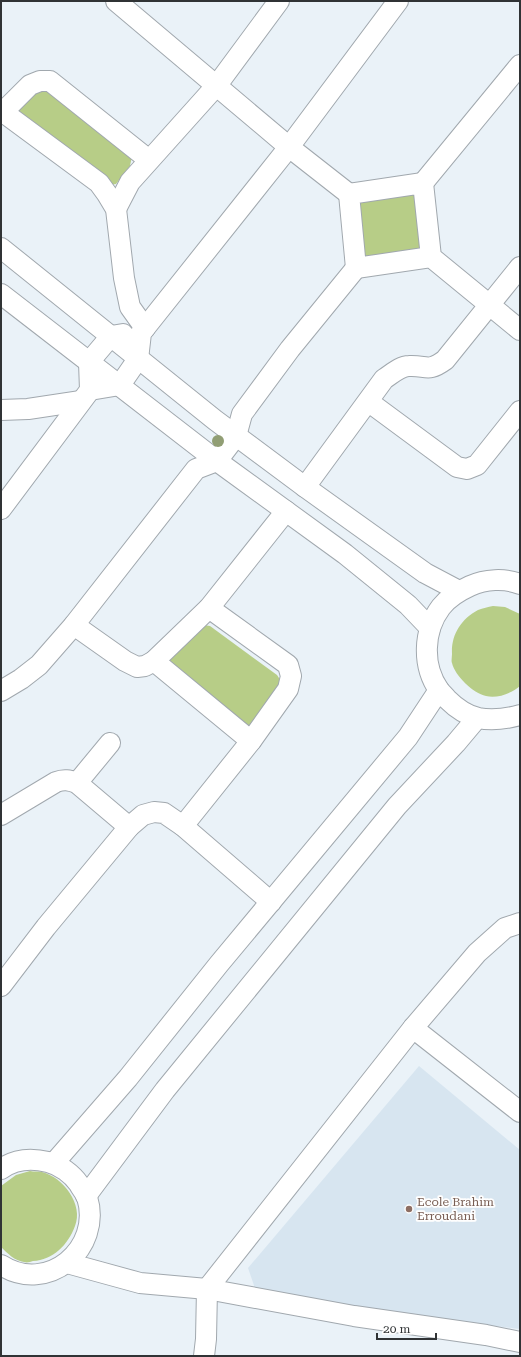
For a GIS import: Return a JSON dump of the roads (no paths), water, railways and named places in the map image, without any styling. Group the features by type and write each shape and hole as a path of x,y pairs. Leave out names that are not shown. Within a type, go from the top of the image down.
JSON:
{"street":[{"path":"116,1 289,147 349,194 424,183 520,65"},
{"path":"1,410 28,410 85,396 120,385 138,359 143,330 289,147 398,1"},
{"path":"116,209 130,182 217,85 272,4"},
{"path":"143,330 130,307 124,278 116,209 107,194 99,183 2,113 30,86 40,81 50,81 149,160"},
{"path":"424,183 430,257 520,330"},
{"path":"349,194 356,268"},
{"path":"1,248 236,436 425,573 458,591"},
{"path":"1,691 39,665 74,625 196,469 217,461 236,436 242,414 290,349 356,268 430,257"},
{"path":"305,487 369,402 384,379 398,370 409,366 427,368 437,366 445,360 520,267"},
{"path":"1,294 217,461 345,554 408,605 430,628"},
{"path":"1,509 85,396 89,362 111,336 143,330"},
{"path":"369,402 457,467 467,469 477,466 520,411"},
{"path":"196,469 198,446 216,420 242,414"},
{"path":"74,625 126,661 137,666 145,666 154,661 209,608 286,511"},
{"path":"519,582 496,580 476,582 458,591 441,607 430,628 426,650 429,671 439,690 455,707 477,718 500,720 520,715"},
{"path":"183,826 251,741 288,689 291,676 288,665 209,608"},
{"path":"154,661 251,741"},
{"path":"54,1163 128,1078 408,737 439,690"},
{"path":"86,1196 165,1090 397,806 456,743 477,718"},
{"path":"77,783 110,743"},
{"path":"1,815 62,779 77,783 129,827"},
{"path":"1,986 46,927 129,827 143,815 154,812 164,813 183,826 271,902"},
{"path":"204,1356 207,1289 233,1258 412,1028 477,953 505,928 520,923"},
{"path":"412,1028 520,1112"},
{"path":"1,1169 19,1161 37,1159 54,1163 73,1176 86,1196 90,1214 88,1233 80,1250 67,1263 49,1273 28,1275 4,1271"},
{"path":"67,1263 140,1283 207,1289 354,1316 486,1335 520,1342"}],"place":[{"name":"Ecole Brahim Erroudani","path":"409,1209"}]}
